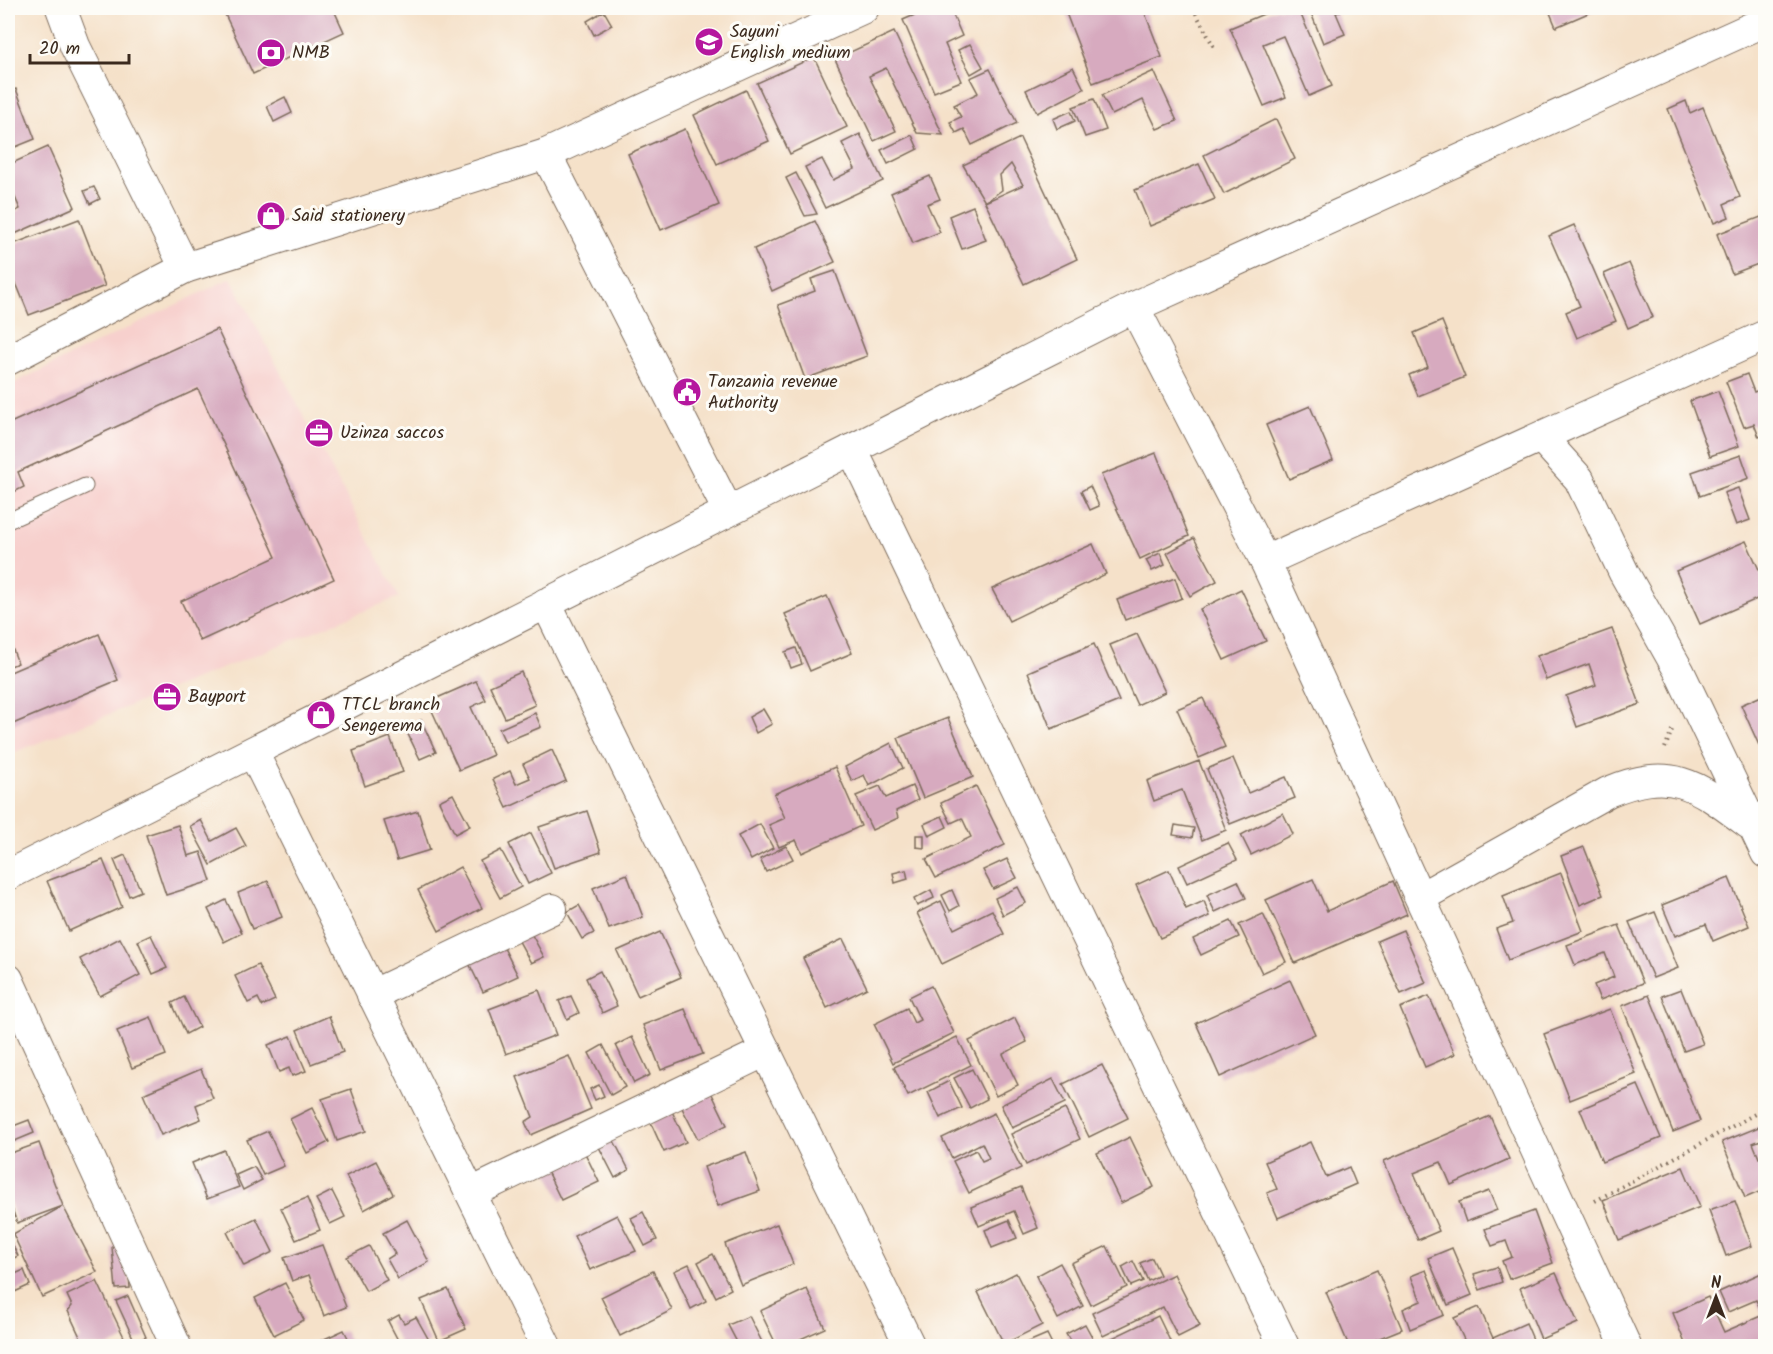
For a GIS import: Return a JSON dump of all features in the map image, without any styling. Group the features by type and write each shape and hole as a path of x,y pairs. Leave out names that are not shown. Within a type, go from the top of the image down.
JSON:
{"street":[{"path":"61,8 75,46 185,268"},
{"path":"8,360 185,268 546,154 864,8"},
{"path":"8,875 1134,307 1766,21"},
{"path":"546,154 728,512"},
{"path":"1134,307 1265,561 1626,1347"},
{"path":"1265,561 1766,335"},
{"path":"1541,437 1579,479 1624,573 1679,671 1766,853"},
{"path":"852,449 1284,1347"},
{"path":"546,603 910,1347"},
{"path":"253,752 546,1347"},
{"path":"1421,897 1608,792 1633,782 1655,777 1683,783 1712,796 1751,825"},
{"path":"372,995 552,909"},
{"path":"8,979 176,1347"},
{"path":"471,1193 766,1051"}],"lane":[{"path":"8,521 85,486"}],"path":[{"path":"1193,8 1214,47"},
{"path":"1565,1217 1766,1108"}],"shaded area":[{"path":"231,278 399,597 8,755 8,386"}],"building":[{"name":"NMB","path":"222,8 333,8 344,32 253,74"},
{"path":"931,8 950,8 962,36 945,44 961,81 934,92 903,20"},
{"path":"1064,8 1143,8 1162,57 1093,83"},
{"path":"1278,8 1298,8 1332,86 1309,96 1283,36 1263,44 1286,97 1264,106 1230,28"},
{"path":"1309,8 1349,8 1336,13 1345,34 1323,43"},
{"path":"1548,8 1600,8 1556,27"},
{"path":"604,11 612,25 594,35 587,21"},
{"path":"894,32 943,135 917,133 886,68 869,76 896,131 874,141 835,59"},
{"path":"970,44 983,67 971,74 958,50"},
{"path":"814,57 847,127 790,154 757,83"},
{"path":"1073,67 1084,89 1037,113 1026,90"},
{"path":"990,69 1017,123 972,145 964,129 956,133 950,122 961,117 954,105 978,93 970,78"},
{"path":"1154,71 1177,121 1157,129 1143,100 1112,115 1102,95"},
{"path":"16,89 35,139 8,150 8,92"},
{"path":"746,90 769,141 717,164 694,115"},
{"path":"285,97 292,113 274,122 267,106"},
{"path":"1094,99 1106,130 1085,137 1073,107"},
{"path":"1686,101 1690,113 1703,107 1740,197 1724,204 1729,217 1714,223 1668,109"},
{"path":"1071,111 1075,121 1057,129 1053,119"},
{"path":"1276,119 1295,159 1224,194 1204,155"},
{"path":"685,129 719,205 661,230 628,154"},
{"path":"860,134 883,181 825,208 805,167 822,159 833,180 855,169 842,143"},
{"path":"912,135 918,149 888,164 881,150"},
{"path":"1020,138 1077,259 1024,284 985,202 963,165","holes":["1011,164 1023,185 985,202 1002,190 1000,175"]},
{"path":"48,147 75,207 8,237 8,215 20,209 8,181 8,165"},
{"path":"1199,164 1215,199 1150,226 1135,190"},
{"path":"796,173 817,214 805,216 786,178"},
{"path":"930,176 940,199 927,204 940,232 913,243 891,193"},
{"path":"94,187 100,199 90,204 84,191"},
{"path":"973,206 986,240 962,249 949,216"},
{"path":"1766,215 1766,261 1732,274 1717,234"},
{"path":"79,219 105,286 29,315 16,283 8,286 8,246"},
{"path":"815,221 835,262 772,291 754,249"},
{"path":"1574,225 1616,321 1577,338 1566,312 1580,306 1549,236"},
{"path":"1629,263 1653,317 1628,328 1604,274"},
{"path":"835,271 867,356 805,379 778,305 815,291 811,279"},
{"path":"1442,321 1465,377 1418,396 1409,375 1428,367 1414,333"},
{"path":"217,329 334,579 200,641 181,601 276,557 198,389 18,472 24,487 8,495 8,424"},
{"path":"1747,374 1754,392 1762,389 1766,398 1766,434 1759,437 1754,424 1744,427 1726,382"},
{"path":"1718,391 1739,446 1710,456 1690,401"},
{"path":"1310,406 1333,460 1289,479 1266,425"},
{"path":"1156,453 1189,536 1140,559 1101,475"},
{"path":"1741,455 1749,478 1700,496 1692,472"},
{"path":"1090,486 1099,506 1090,510 1081,491"},
{"path":"1738,488 1750,520 1736,525 1724,493"},
{"path":"1194,538 1217,581 1190,596 1167,553"},
{"path":"1746,541 1766,585 1766,595 1700,624 1676,571"},
{"path":"1093,544 1106,574 1009,621 992,589"},
{"path":"1160,553 1165,565 1152,571 1146,560"},
{"path":"1175,578 1182,598 1125,620 1117,600"},
{"path":"1241,589 1266,641 1224,660 1200,609"},
{"path":"827,596 852,653 810,671 785,614"},
{"path":"1612,629 1640,704 1577,727 1566,696 1596,685 1589,664 1546,680 1537,656"},
{"path":"99,634 118,680 8,726 8,673"},
{"path":"1137,634 1165,692 1137,705 1110,645"},
{"path":"8,637 18,663 8,667"},
{"path":"1094,644 1119,701 1051,729 1028,672"},
{"path":"796,648 802,664 791,668 785,652"},
{"path":"521,672 535,705 505,718 490,686"},
{"path":"476,681 486,700 471,707 493,755 459,770 428,702"},
{"path":"1766,694 1766,761 1741,705"},
{"path":"1203,698 1225,747 1199,758 1177,709"},
{"path":"763,709 772,724 756,733 749,717"},
{"path":"535,713 541,727 505,742 499,729"},
{"path":"948,718 973,777 923,798 898,738"},
{"path":"421,720 436,752 420,759 405,728"},
{"path":"390,737 403,772 365,786 353,751"},
{"path":"891,743 903,768 869,786 864,775 852,781 845,767"},
{"path":"552,750 566,781 507,808 493,779 510,771 516,784 530,778 523,764"},
{"path":"1233,758 1248,793 1286,777 1295,798 1230,824 1207,769"},
{"path":"1199,761 1226,830 1202,840 1182,790 1154,801 1147,781"},
{"path":"835,767 861,826 802,853 796,840 779,847 769,825 785,818 774,794"},
{"path":"880,786 886,798 912,786 918,800 896,811 898,818 872,830 856,796"},
{"path":"976,786 1005,845 936,878 926,859 971,837 962,818 951,823 941,803"},
{"path":"453,794 470,826 455,834 439,801"},
{"path":"418,811 430,850 397,860 384,821"},
{"path":"587,811 601,852 554,868 539,827"},
{"path":"1283,813 1293,834 1251,855 1241,835"},
{"path":"942,816 947,827 929,836 924,824"},
{"path":"201,820 212,841 236,828 246,846 211,865 190,826"},
{"path":"760,824 773,848 751,860 738,836"},
{"path":"178,825 188,856 201,852 211,881 166,895 146,835"},
{"path":"1175,825 1194,828 1192,838 1173,835"},
{"path":"531,833 551,873 528,884 509,844"},
{"path":"916,835 924,835 924,848 916,847"},
{"path":"1228,843 1237,860 1187,883 1179,866"},
{"path":"786,846 793,859 766,872 760,859"},
{"path":"1584,847 1603,895 1580,905 1561,856"},
{"path":"501,850 521,887 500,898 480,861"},
{"path":"125,855 141,891 129,896 114,860"},
{"path":"1007,859 1017,878 993,889 983,870"},
{"path":"103,860 122,907 69,931 47,881"},
{"path":"460,867 482,908 439,931 418,890"},
{"path":"906,870 908,879 895,883 893,873"},
{"path":"1169,870 1186,909 1204,901 1210,916 1160,938 1136,885"},
{"path":"1561,873 1583,931 1508,960 1496,929 1513,923 1503,896"},
{"path":"627,874 643,917 609,929 593,888"},
{"path":"1729,878 1749,926 1713,941 1706,924 1675,936 1662,905"},
{"path":"1313,879 1327,911 1393,881 1407,914 1295,963 1266,900"},
{"path":"268,881 282,917 252,929 238,893"},
{"path":"1238,881 1246,898 1215,912 1207,895"},
{"path":"1018,887 1026,903 1003,915 995,898"},
{"path":"931,890 934,898 917,906 914,899"},
{"path":"952,890 959,906 950,911 942,895"},
{"path":"226,900 242,933 224,942 208,909"},
{"path":"941,901 954,929 992,910 1004,934 942,964 917,913"},
{"path":"579,905 594,933 582,939 567,912"},
{"path":"1655,912 1678,968 1653,978 1629,922"},
{"path":"1263,914 1286,962 1262,973 1239,925"},
{"path":"1231,921 1239,937 1201,955 1193,939"},
{"path":"1619,925 1643,983 1600,1000 1594,985 1614,977 1605,953 1575,965 1567,945"},
{"path":"527,926 544,957 531,963 514,932"},
{"path":"1403,930 1426,983 1401,994 1377,941"},
{"path":"660,932 681,977 638,996 617,951"},
{"path":"151,935 167,968 153,974 138,941"},
{"path":"120,938 140,975 100,996 80,959"},
{"path":"499,938 518,976 483,992 465,955"},
{"path":"843,939 867,988 827,1008 803,958"},
{"path":"258,965 275,1000 262,1006 258,998 248,1003 235,976"},
{"path":"600,971 617,1006 602,1013 586,978"},
{"path":"1290,980 1315,1034 1220,1077 1196,1023"},
{"path":"931,986 954,1033 893,1063 874,1024 907,1008 914,1023 920,1020 909,997"},
{"path":"1681,989 1703,1044 1684,1051 1662,996"},
{"path":"539,990 556,1035 506,1054 489,1009"},
{"path":"1649,995 1700,1121 1673,1132 1622,1006"},
{"path":"571,996 579,1013 567,1019 559,1001"},
{"path":"1429,996 1455,1054 1425,1067 1400,1008"},
{"path":"184,997 199,1027 186,1034 172,1003"},
{"path":"685,1009 703,1054 661,1070 643,1025"},
{"path":"1610,1009 1636,1074 1570,1100 1544,1034"},
{"path":"329,1016 343,1052 311,1064 297,1030"},
{"path":"151,1017 166,1055 132,1068 117,1031"},
{"path":"1015,1018 1027,1042 1003,1054 1018,1085 996,1096 969,1041"},
{"path":"291,1036 306,1071 292,1076 289,1068 279,1072 268,1045"},
{"path":"632,1037 650,1075 634,1083 616,1045"},
{"path":"957,1037 971,1065 908,1096 894,1067"},
{"path":"603,1045 625,1087 611,1095 589,1053"},
{"path":"569,1056 591,1109 531,1135 525,1122 533,1117 517,1077"},
{"path":"1102,1065 1128,1118 1089,1137 1063,1084"},
{"path":"201,1069 213,1098 196,1105 201,1119 161,1135 143,1094"},
{"path":"972,1069 987,1099 970,1108 954,1078"},
{"path":"1053,1079 1065,1103 1012,1128 1001,1105"},
{"path":"949,1081 962,1108 940,1118 928,1092"},
{"path":"599,1085 604,1096 595,1100 590,1089"},
{"path":"1638,1085 1661,1138 1602,1162 1580,1109"},
{"path":"351,1089 366,1131 337,1141 322,1099"},
{"path":"710,1090 727,1125 698,1139 680,1104"},
{"path":"312,1108 329,1142 307,1153 290,1119"},
{"path":"671,1109 686,1142 664,1152 649,1119"},
{"path":"1065,1109 1080,1139 1026,1165 1011,1134"},
{"path":"994,1113 1021,1168 969,1193 953,1161 976,1150 982,1161 989,1158 982,1143 952,1158 942,1138"},
{"path":"1490,1116 1509,1159 1451,1185 1441,1162 1414,1173 1439,1231 1418,1240 1384,1161"},
{"path":"29,1120 34,1133 10,1143 8,1128"},
{"path":"1766,1124 1766,1138 1753,1143 1759,1158 1766,1156 1766,1189 1745,1198 1722,1142"},
{"path":"268,1131 284,1166 263,1175 247,1140"},
{"path":"611,1135 629,1170 615,1178 597,1143"},
{"path":"1130,1137 1154,1187 1121,1203 1097,1153"},
{"path":"1310,1142 1326,1177 1349,1167 1356,1184 1278,1218 1267,1193 1277,1189 1265,1162"},
{"path":"39,1143 63,1206 17,1223 8,1197 8,1154"},
{"path":"581,1145 599,1182 561,1200 543,1163"},
{"path":"224,1150 239,1187 207,1199 192,1163"},
{"path":"746,1152 760,1191 718,1206 704,1167"},
{"path":"376,1161 393,1194 364,1210 346,1176"},
{"path":"254,1167 262,1180 243,1190 236,1175"},
{"path":"1683,1167 1700,1207 1619,1240 1603,1200"},
{"path":"1021,1187 1038,1228 1024,1234 1014,1211 979,1226 971,1207"},
{"path":"332,1191 345,1217 330,1224 316,1199"},
{"path":"1489,1191 1497,1210 1466,1222 1459,1202"},
{"path":"307,1198 320,1230 296,1240 281,1208"},
{"path":"1735,1201 1752,1246 1726,1256 1709,1210"},
{"path":"63,1206 97,1272 42,1297 13,1234"},
{"path":"1534,1211 1553,1263 1509,1279 1502,1261 1512,1257 1506,1241 1492,1246 1485,1229"},
{"path":"643,1212 657,1240 645,1246 631,1218"},
{"path":"617,1215 636,1251 590,1270 574,1236"},
{"path":"256,1218 273,1252 244,1266 227,1232"},
{"path":"407,1220 429,1262 398,1279 387,1259 395,1254 383,1233"},
{"path":"1009,1220 1017,1238 992,1248 985,1230"},
{"path":"777,1224 793,1264 741,1285 725,1244"},
{"path":"10,1240 18,1256 8,1261 8,1241"},
{"path":"322,1245 346,1307 324,1316 309,1275 292,1281 284,1258"},
{"path":"127,1246 130,1288 116,1289 112,1247"},
{"path":"369,1246 387,1280 366,1291 347,1257"},
{"path":"1107,1246 1127,1287 1091,1305 1071,1263"},
{"path":"1452,1248 1472,1295 1448,1305 1428,1258"},
{"path":"713,1254 731,1289 716,1297 698,1262"},
{"path":"1152,1258 1160,1275 1148,1281 1140,1263"},
{"path":"1133,1261 1143,1281 1131,1286 1122,1267"},
{"path":"1060,1263 1083,1306 1058,1319 1036,1276"},
{"path":"689,1264 706,1301 691,1309 674,1271"},
{"path":"1497,1267 1502,1282 1480,1290 1474,1274"},
{"path":"24,1270 30,1285 8,1295 8,1277"},
{"path":"1377,1270 1402,1329 1360,1346 1349,1346 1326,1292"},
{"path":"1426,1270 1444,1315 1410,1329 1403,1309 1421,1301 1411,1276"},
{"path":"653,1271 672,1310 620,1336 601,1297"},
{"path":"1766,1271 1766,1345 1686,1346 1673,1313 1708,1297 1724,1332 1763,1315 1756,1300 1728,1312 1719,1292"},
{"path":"1016,1273 1042,1325 1004,1344 978,1292"},
{"path":"1556,1273 1578,1323 1541,1339 1520,1288"},
{"path":"1174,1274 1200,1326 1178,1337 1163,1307 1103,1336 1092,1313"},
{"path":"97,1281 125,1339 109,1346 74,1346 73,1343 81,1339 68,1311 72,1306 67,1295"},
{"path":"285,1283 304,1320 274,1335 255,1298"},
{"path":"448,1289 466,1329 439,1341 421,1300"},
{"path":"807,1289 825,1328 785,1346 777,1346 760,1311"},
{"path":"128,1296 146,1337 135,1342 116,1301"},
{"path":"1479,1307 1493,1338 1526,1323 1535,1344 1530,1346 1467,1346 1454,1318"},
{"path":"399,1315 404,1323 416,1317 430,1342 422,1346 411,1344 401,1346 388,1321"},
{"path":"749,1316 764,1346 739,1346 728,1325"},
{"path":"1158,1316 1172,1345 1144,1346 1142,1342 1136,1346 1111,1346 1108,1340"},
{"path":"1085,1324 1097,1346 1073,1346 1066,1334"},
{"path":"344,1330 352,1346 309,1346"},
{"path":"1047,1334 1053,1346 1019,1346"}],"place":[{"name":"Sayuni English medium","path":"709,42"},
{"name":"NMB","path":"271,53"},
{"name":"Said stationery","path":"271,216"},
{"name":"Tanzania revenue Authority","path":"687,392"},
{"name":"Uzinza saccos","path":"319,433"},
{"name":"Bayport","path":"167,697"},
{"name":"TTCL branch Sengerema","path":"321,715"}]}
